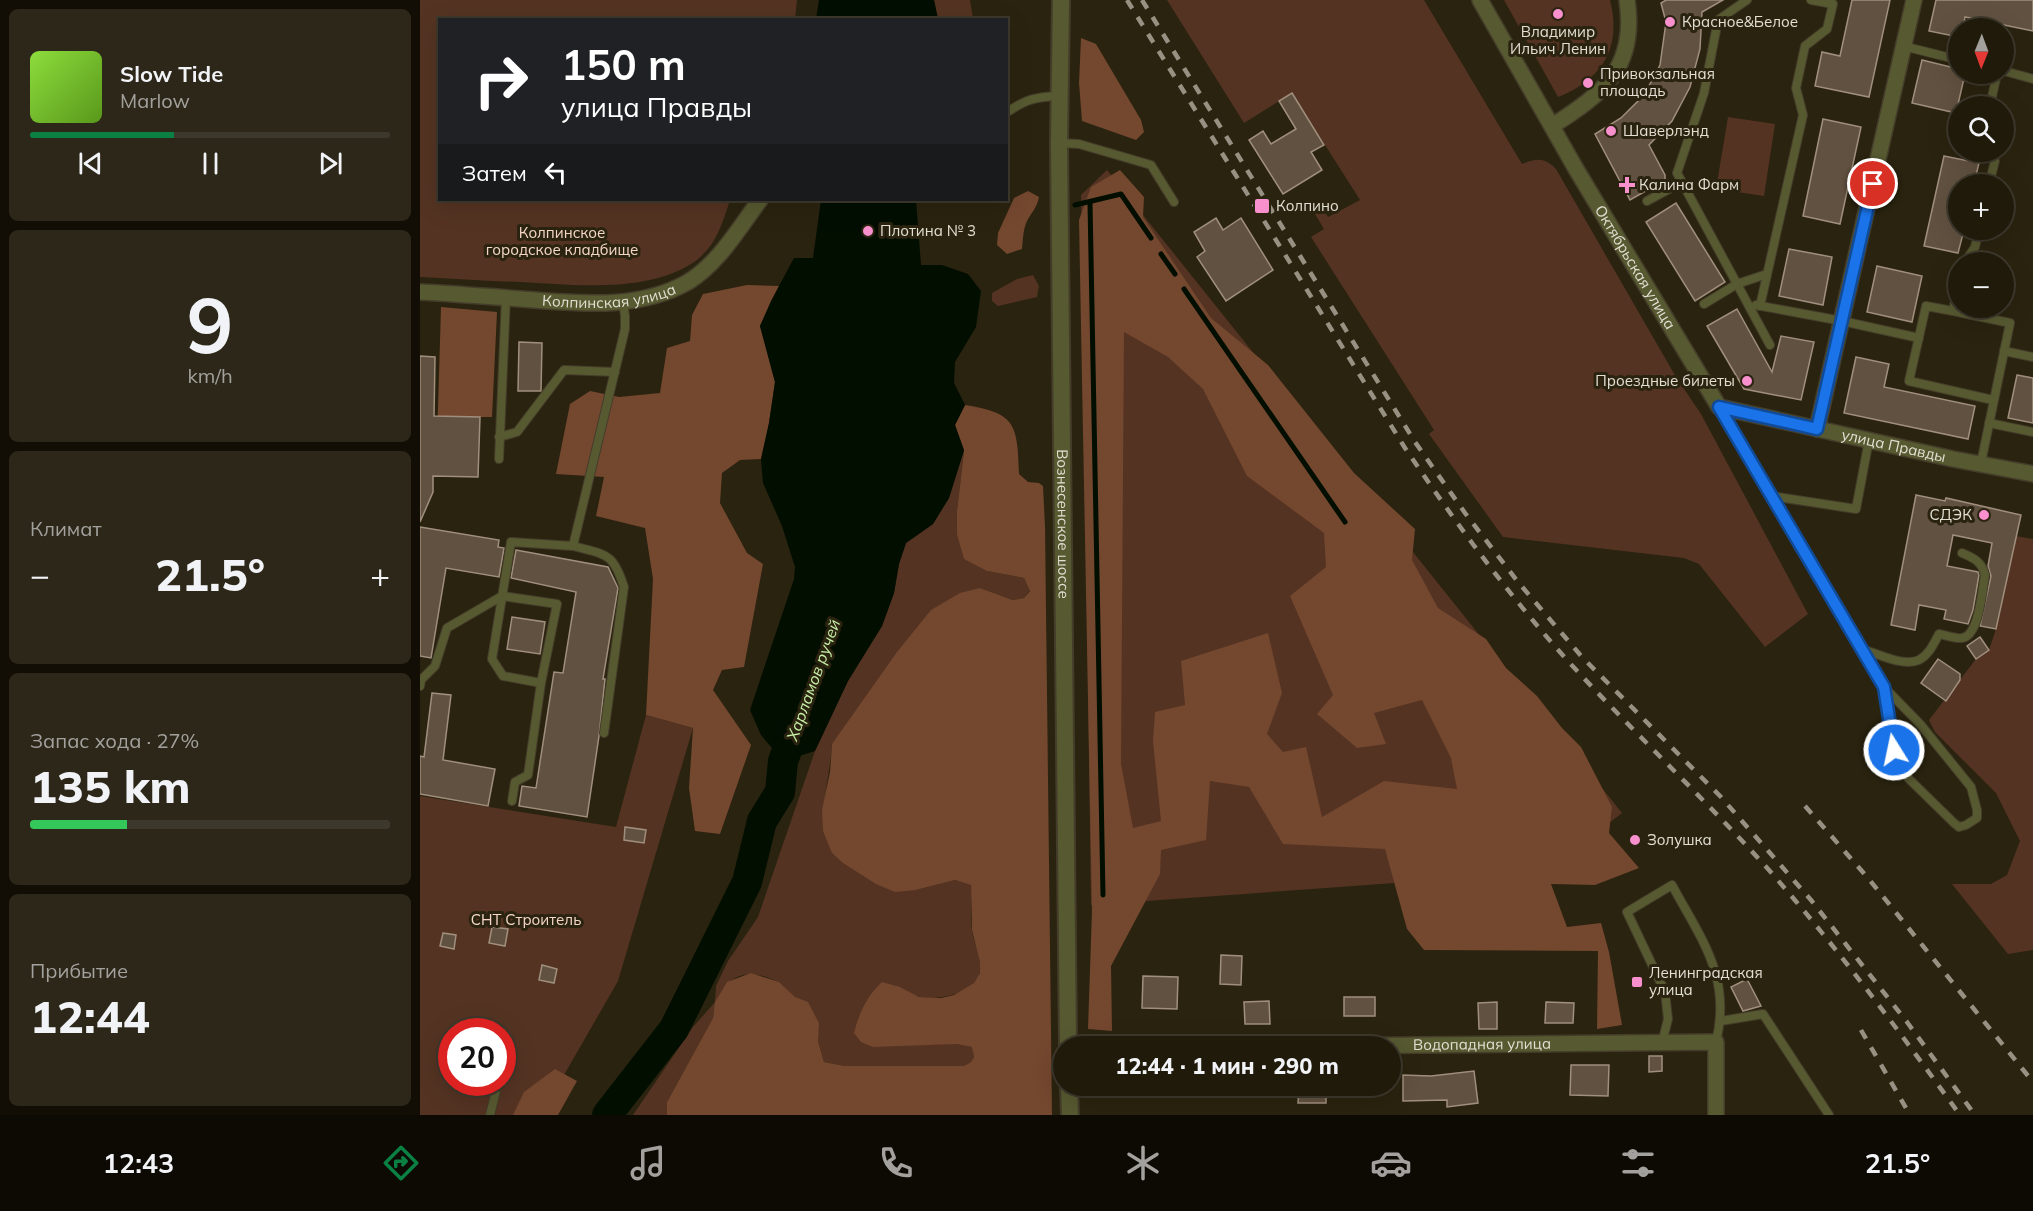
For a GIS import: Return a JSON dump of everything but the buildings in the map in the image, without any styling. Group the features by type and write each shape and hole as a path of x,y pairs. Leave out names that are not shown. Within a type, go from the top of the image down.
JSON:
{"street":[{"name":"Вознесенское шоссе","path":"1061,0 1059,143 1068,1036"},
{"path":"1480,0 1552,126 1592,99 1610,82 1616,72 1622,61 1629,32 1627,0"},
{"path":"1817,429 1914,0"},
{"name":"Октябрьская улица","path":"1552,126 1719,407"},
{"name":"Колпинская улица","path":"420,292 590,304 623,303 651,297 688,282 716,259 759,201"},
{"name":"улица Правды","path":"1719,407 2033,474"},
{"path":"1716,1042 1716,1115"},
{"name":"Водопадная улица","path":"1401,1045 1716,1042"},
{"path":"1069,1096 1070,1115"}],"lane":[{"path":"1748,0 1718,20 1704,93 1677,173 1770,345"},
{"path":"1760,306 1803,115 1796,88 1805,46 1827,29 1833,4 1811,0"},
{"path":"1904,46 1948,57"},
{"path":"2014,74 2033,79"},
{"path":"1008,112 1022,102 1036,97 1059,96"},
{"path":"1059,143 1079,144 1151,165 1174,202"},
{"path":"1647,201 1682,182"},
{"path":"1704,304 1737,284 1767,274"},
{"path":"499,459 506,297"},
{"path":"573,546 625,329 623,303"},
{"path":"1749,304 1919,338"},
{"path":"1948,310 1926,306 1909,381 1993,400"},
{"path":"1981,464 2010,323 1986,318"},
{"path":"2004,351 2033,357"},
{"path":"500,437 517,432 564,370 615,372"},
{"path":"1719,407 1884,687 1920,724 1971,787 1977,818 1966,825 1959,826 1908,778 1894,750 1884,687"},
{"path":"1989,423 2033,432"},
{"path":"1771,496 1856,509 1869,440"},
{"path":"541,682 503,676 492,659 511,542 573,546 609,556 618,568 624,587 604,733"},
{"path":"1859,648 1904,662 1919,660 1930,650 1939,634 1960,639 1969,636 1975,627 1985,575 1976,559 1962,553"},
{"path":"420,686 421,680 435,666 447,628 502,596 557,604 541,682 528,776 515,782 512,801"},
{"path":"1662,1043 1668,1019 1665,992 1627,912 1672,885 1707,950 1719,979 1721,1021 1716,1042"},
{"path":"1721,1021 1763,1014 1829,1115"},
{"path":"490,1115 495,1096"}],"green space":[{"name":"Колпинское городское кладбище","path":"420,0 797,0 795,18 438,18 438,201 730,201 712,244 706,251 691,264 673,273 652,279 608,285 585,285 420,277"},
{"path":"934,0 970,0 973,18 938,18"},
{"path":"1167,0 1424,0 1522,164 1540,160 1548,162 1556,169 1676,377 1701,414 1808,614 1765,647 1699,564 1684,558 1503,537 1429,434 1434,430 1311,237 1324,229 1315,214 1323,209 1328,217 1360,200 1292,93 1244,123"},
{"path":"1504,0 1610,0 1613,17 1611,47 1597,71 1574,90 1558,97"},
{"path":"1728,117 1775,124 1764,196 1716,189"},
{"path":"1107,170 1622,813 1599,831 1629,866 1091,905 1081,195"},
{"path":"1033,275 1039,286 1037,297 998,306 992,301 992,293 1017,279"},
{"path":"964,451 957,511 987,571 1024,578 1030,590 1024,598 1013,600 980,588 832,744 823,831 916,890 955,880 971,884 972,931 981,967 977,980 971,986 955,994 928,998 900,987 956,1044 973,1047 974,1057 965,1066 845,1066 824,1062 818,1041 818,1022 808,1003 795,997 778,982 753,974 743,975 726,985 720,994 713,1018 667,1102 667,1115 633,1115 693,1027 715,1002 716,986 728,961 758,917 815,751 848,681 882,626 894,593 899,564 906,543 933,524 949,498"},
{"path":"2016,536 2033,539 2033,950 2008,954 1952,884 1991,884 2007,875 2020,841 1996,793 1935,732 1929,720 1976,659 1989,650"},
{"name":"СНТ Строитель","path":"646,715 693,728 618,981 541,1115 420,1115 420,796 616,827"}],"shaded area":[{"path":"1081,38 1096,44 1141,120 1144,132 1136,140 1082,121 1079,83"},
{"path":"1120,170 1144,197 1143,217 1211,318 1268,365 1354,473 1415,529 1412,560 1438,608 1486,639 1506,668 1537,696 1562,728 1581,747 1612,807 1609,833 1639,868 1595,885 1551,884 1567,927 1601,923 1609,952 1622,1025 1597,1029 1598,951 1424,950 1407,929 1385,849 1283,844 1249,787 1210,781 1206,840 1161,850 1160,874 1111,966 1112,1031 1088,1029 1092,911 1079,220 1091,187","holes":["1124,332 1168,357 1203,389 1247,476 1324,533 1326,567 1290,596 1333,695 1317,714 1357,748 1386,744 1374,713 1422,700 1451,758 1457,789 1384,781 1322,817 1306,747 1283,752 1267,734 1282,693 1268,633 1181,661 1185,705 1155,712 1153,741 1161,821 1133,828 1121,764"]},
{"path":"1028,191 1039,197 1025,226 1022,249 1007,254 997,245 998,233 1014,198"},
{"path":"747,285 779,286 760,326 775,382 761,459 740,460 722,473 720,503 747,553 763,564 744,667 722,670 713,690 751,745 720,834 695,831 689,788 693,728 646,715 653,579 645,528 596,516 604,477 556,474 570,404 590,391 619,397 660,393 667,348 690,341 692,315 703,294"},
{"path":"441,307 497,312 492,417 480,417 452,476 436,476"},
{"path":"965,405 995,412 1011,424 1017,444 1019,474 1028,482 1039,483 1043,486 1052,1115 667,1115 667,1102 713,1018 715,1002 727,982 751,973 779,982 795,997 808,1002 819,1023 818,1041 824,1062 845,1066 964,1066 974,1057 972,1047 956,1044 873,1047 861,1042 854,1033 864,1005 882,982 900,987 919,997 941,998 954,995 974,983 980,973 980,962 972,930 971,885 955,880 916,890 895,892 876,884 843,863 832,853 823,831 822,810 830,772 832,744 897,652 931,610 960,593 980,588 1013,600 1024,598 1030,591 1024,578 987,571 964,559 957,534 957,511 964,451 955,425"},
{"path":"555,1069 577,1081 558,1115 513,1115 524,1092"}],"water":[{"path":"819,0 934,0 938,18 816,18"},
{"path":"821,201 916,201 921,265 942,265 968,274 981,291 976,327 955,362 954,383 965,405 955,425 964,450 949,498 933,524 906,543 899,564 894,593 882,626 848,681 815,751 783,761 761,735 750,710 794,579 795,567 782,526 763,483 761,459 775,382 760,326 794,258 813,258"}],"waterway":[{"path":"1075,205 1121,194 1151,238"},
{"path":"1090,203 1103,895"},
{"path":"1161,254 1175,274"},
{"path":"1184,289 1345,522"},
{"name":"Харламов ручей","path":"607,1115 674,1029 747,882 762,821 780,792 783,761 797,724"}],"railway":[{"path":"1127,0 1405,448 1482,557 1567,660 1743,842 1794,899 1867,990 1960,1115"},
{"path":"1142,0 1415,442 1465,513 1518,582 1582,657 1721,797 1811,900 1907,1022 1975,1115"},
{"path":"1805,806 1868,878 2033,1082"},
{"path":"1861,1030 1910,1115"}],"place":[{"name":"Владимир Ильич Ленин","path":"1558,14"},
{"name":"Красное&Белое","path":"1670,22"},
{"name":"Привокзальная площадь","path":"1588,83"},
{"name":"Шаверлэнд","path":"1611,131"},
{"name":"Калина Фарм","path":"1627,185"},
{"name":"Колпино","path":"1262,206"},
{"name":"Плотина № 3","path":"868,231"},
{"name":"Проездные билеты","path":"1747,381"},
{"name":"СДЭК","path":"1984,515"},
{"name":"Золушка","path":"1635,840"},
{"name":"Ленинградская улица","path":"1637,982"}],"route":[{"path":"1873,184 1817,429 1719,407 1884,687 1894,750"}]}
